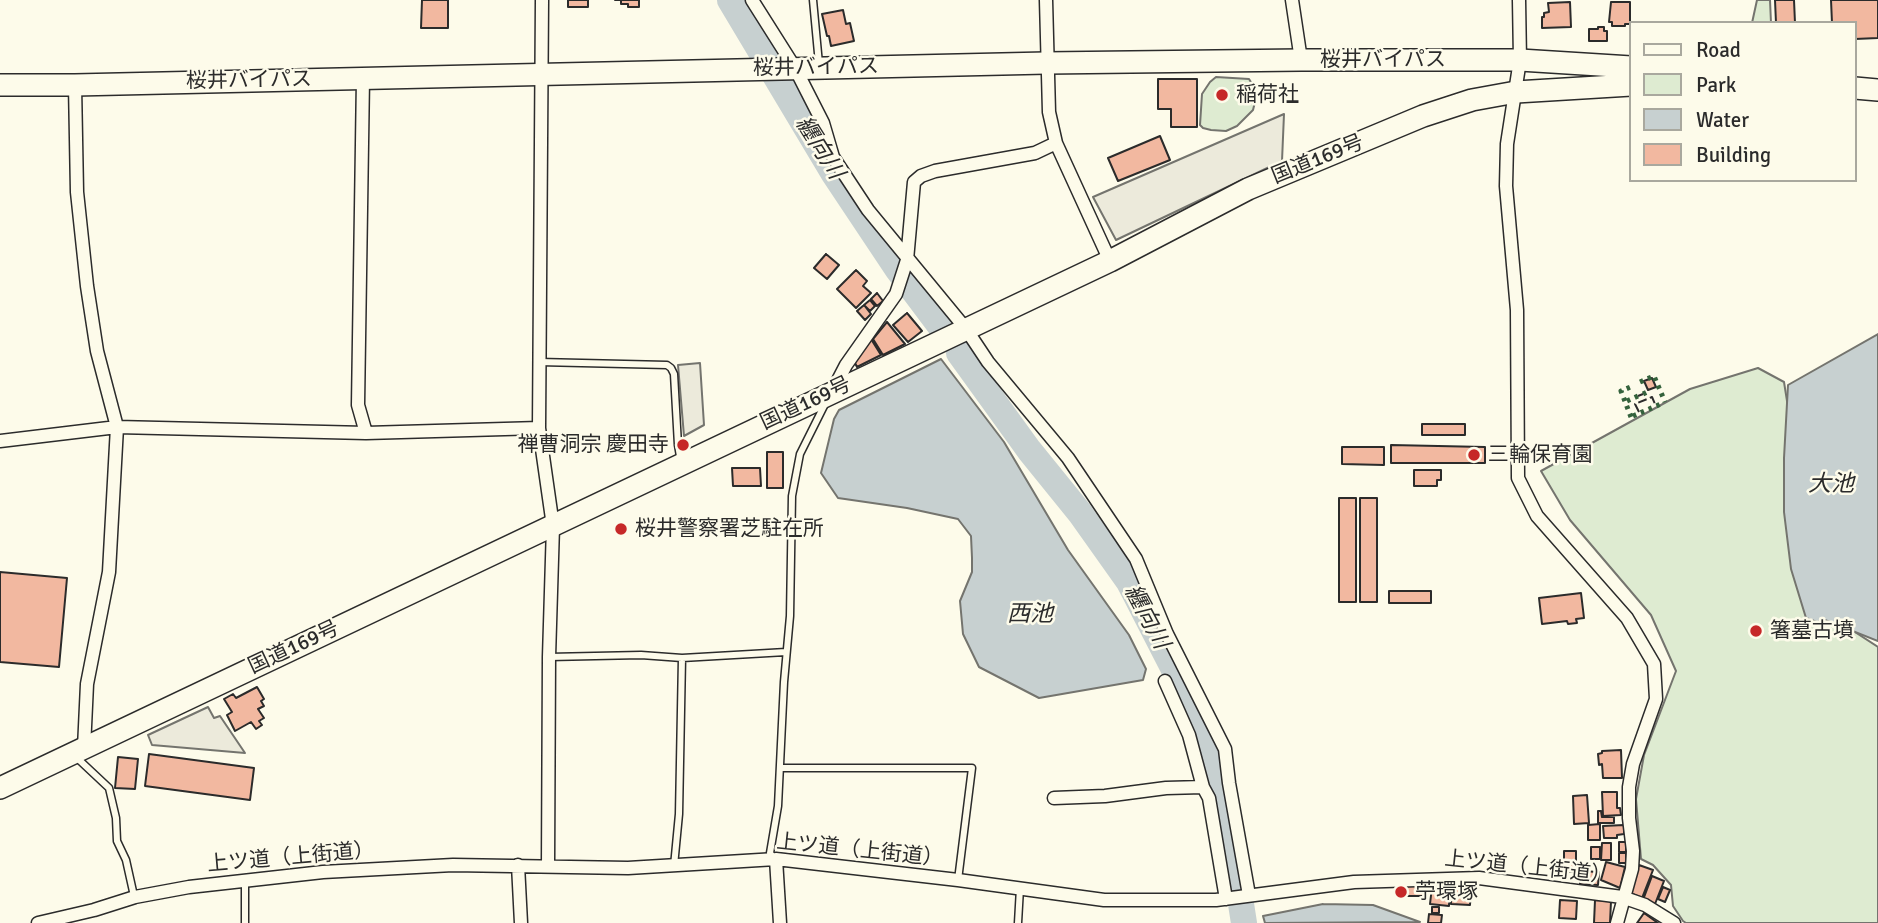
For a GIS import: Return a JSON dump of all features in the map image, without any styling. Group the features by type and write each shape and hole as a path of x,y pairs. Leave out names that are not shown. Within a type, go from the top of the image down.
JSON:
{"highway":[{"name":"桜井バイパス","path":"0,85 1301,60 1520,60 1630,68"},
{"name":"国道169号","path":"0,788 1110,261 1261,184 1423,117 1472,100 1516,92 1630,85"},
{"path":"1857,88 1878,90"}],"street":[{"path":"542,0 539,428 553,526 548,866"},
{"path":"752,0 823,123 833,157 868,210 907,261 966,328 988,362 1068,458 1136,559 1167,634 1225,749 1248,895"},
{"path":"1046,0 1049,112 1055,143 1110,261"},
{"path":"1292,0 1301,60"},
{"path":"1519,0 1520,60 1507,145 1506,186 1517,310 1518,478 1537,516 1627,618 1654,664 1656,699 1633,764 1629,787 1632,869 1622,897 1617,923"},
{"path":"363,78 358,405 366,433"},
{"path":"75,85 77,192 87,286 97,351 117,427 109,572 87,684 78,751"},
{"path":"832,392 846,365 896,294 907,261 914,182 921,176 1035,153 1055,143"},
{"path":"0,441 117,427 366,433 539,428"},
{"path":"1165,681 1189,735 1203,787 1209,798 1228,898"},
{"path":"1054,798 1203,787"},
{"path":"775,859 780,923"},
{"name":"上ツ道（上街道）","path":"38,923 135,897 189,887 323,872 453,865 628,868 775,859 1104,900 1166,902 1228,898 1354,882 1479,878 1622,897 1646,905 1674,923"},
{"path":"518,865 521,923"}],"lane":[{"path":"813,0 819,68"},
{"path":"539,362 667,365 674,374 681,464"},
{"path":"775,859 770,853 778,806 792,546 792,496 800,454 832,392"},
{"path":"549,657 641,655 682,658 786,652"},
{"path":"674,866 679,814 682,658"},
{"path":"78,751 109,788 116,818 117,841 135,897"},
{"path":"780,768 972,768 958,880"},
{"path":"245,881 245,923"},
{"path":"1018,923 1020,888"}],"green space":[{"path":"1757,0 1770,0 1771,21 1752,21"},
{"path":"1216,77 1249,79 1254,87 1256,98 1253,110 1237,126 1226,131 1211,130 1200,125 1202,94"},
{"name":"箸墓古墳","path":"1758,368 1784,382 1791,426 1801,597 1878,647 1878,923 1683,921 1673,906 1671,885 1653,865 1641,859 1636,799 1644,755 1676,671 1651,615 1570,520 1541,471 1690,389"}],"shaded area":[{"path":"1284,114 1282,161 1116,240 1093,197"},
{"path":"700,363 704,425 684,436 678,365"},
{"path":"208,707 214,718 220,716 245,753 152,745 148,735"}],"water":[{"name":"大池","path":"1878,334 1878,641 1825,620 1817,622 1806,618 1791,569 1784,512 1784,458 1788,385"},
{"name":"西池","path":"941,359 1004,442 1068,550 1129,635 1146,669 1143,680 1039,698 979,667 963,634 960,601 972,572 972,558 971,536 958,519 838,498 821,473 834,419 839,410"},
{"path":"1323,904 1373,905 1420,922 1265,923 1263,916"}],"building":[{"path":"422,0 448,0 448,28 421,28"},
{"path":"568,0 588,0 588,7 568,7"},
{"path":"621,0 639,0 639,7 628,7 628,4 621,4"},
{"path":"1775,0 1794,0 1795,21 1776,21"},
{"path":"1831,0 1878,0 1878,38 1857,39 1857,21 1832,21"},
{"path":"1570,2 1571,27 1542,28 1542,17 1549,12 1548,3"},
{"path":"1611,2 1630,2 1630,24 1612,26 1612,22 1609,22"},
{"path":"843,10 846,24 850,23 854,41 831,46 822,14"},
{"path":"1604,27 1604,31 1607,31 1607,41 1589,41 1589,29"},
{"path":"1158,79 1197,79 1197,127 1171,127 1171,109 1158,109"},
{"name":"稲荷社","path":"1217,91 1227,91 1227,99 1217,99"},
{"path":"1160,136 1170,160 1118,181 1108,158"},
{"path":"826,254 839,265 827,279 814,268"},
{"path":"856,270 867,281 863,286 871,293 856,308 837,289"},
{"path":"877,293 883,301 877,306 871,299"},
{"path":"870,300 875,306 870,311 864,305"},
{"path":"864,305 871,314 865,320 857,311"},
{"path":"907,313 922,331 908,342 893,325"},
{"path":"887,322 905,344 883,355 873,339"},
{"path":"871,339 881,355 857,367 854,361"},
{"path":"1652,378 1656,387 1648,390 1644,381"},
{"path":"1422,424 1465,424 1465,435 1422,435"},
{"path":"1391,445 1485,447 1485,463 1391,463"},
{"path":"1342,447 1384,447 1384,465 1342,464"},
{"path":"767,452 783,452 783,488 767,488"},
{"path":"732,468 760,468 761,486 733,486"},
{"path":"1414,470 1441,470 1441,480 1437,480 1437,486 1414,486"},
{"path":"1339,498 1356,498 1356,602 1339,602"},
{"path":"1360,498 1377,498 1377,602 1360,602"},
{"path":"0,572 67,578 59,667 0,662"},
{"path":"1389,591 1431,591 1431,603 1389,603"},
{"path":"1581,593 1584,618 1576,619 1577,623 1568,624 1567,621 1542,624 1539,598"},
{"path":"257,687 264,699 261,701 264,706 258,709 264,718 259,721 262,725 256,729 251,722 235,731 227,715 232,712 224,699 233,694 236,698"},
{"path":"1621,750 1622,778 1603,778 1598,754 1602,751"},
{"path":"149,754 254,768 250,800 145,786"},
{"path":"118,757 138,759 135,789 115,788"},
{"path":"1602,792 1617,792 1617,808 1620,808 1621,815 1603,816"},
{"path":"1587,795 1589,823 1574,824 1573,796"},
{"path":"1598,811 1601,811 1602,817 1614,817 1614,823 1598,823"},
{"path":"1600,824 1600,840 1588,840 1588,825"},
{"path":"1624,825 1624,834 1617,835 1617,838 1604,838 1603,826"},
{"path":"1619,842 1626,842 1626,852 1619,852"},
{"path":"1602,843 1611,843 1611,860 1601,860"},
{"path":"1591,847 1600,847 1600,859 1591,859"},
{"path":"1564,851 1576,851 1576,872 1564,872"},
{"path":"1619,853 1626,853 1626,863 1619,863"},
{"path":"1606,862 1625,867 1620,888 1601,880"},
{"path":"1639,865 1653,870 1642,898 1628,892"},
{"path":"1580,871 1599,872 1598,885 1580,884"},
{"path":"1652,876 1664,881 1655,904 1643,900"},
{"path":"1407,885 1426,885 1426,896 1407,896"},
{"path":"1432,887 1450,889 1449,906 1430,904"},
{"path":"1452,887 1471,888 1470,905 1451,904"},
{"path":"1663,887 1670,890 1665,902 1658,899"},
{"path":"1560,900 1577,901 1576,919 1559,918"},
{"path":"1595,900 1611,901 1610,923 1594,923"},
{"path":"1432,907 1439,907 1439,913 1432,913"},
{"path":"1644,913 1658,923 1637,923"},
{"path":"1429,914 1442,915 1441,923 1428,923"}],"waterway":[{"name":"纒向川","path":"730,0 834,174 898,270 940,326"},
{"name":"纒向川","path":"959,353 1129,582 1184,689 1209,757 1231,840 1244,923"}],"hedge":[{"path":"1640,382 1654,376 1665,402"},
{"path":"1631,417 1621,391 1633,386"},
{"path":"1643,394 1647,392"},
{"path":"1627,401 1638,396"},
{"path":"1633,416 1663,403"}],"fence":[{"path":"1638,396 1643,394"},
{"path":"1639,412 1635,404 1652,397 1655,404"}],"place":[{"name":"稲荷社","path":"1222,95"},
{"name":"禅曹洞宗 慶田寺","path":"683,445"},
{"name":"三輪保育園","path":"1474,455"},
{"name":"桜井警察署芝駐在所","path":"621,529"},
{"name":"箸墓古墳","path":"1756,631"},
{"name":"苧環塚","path":"1401,892"}]}
